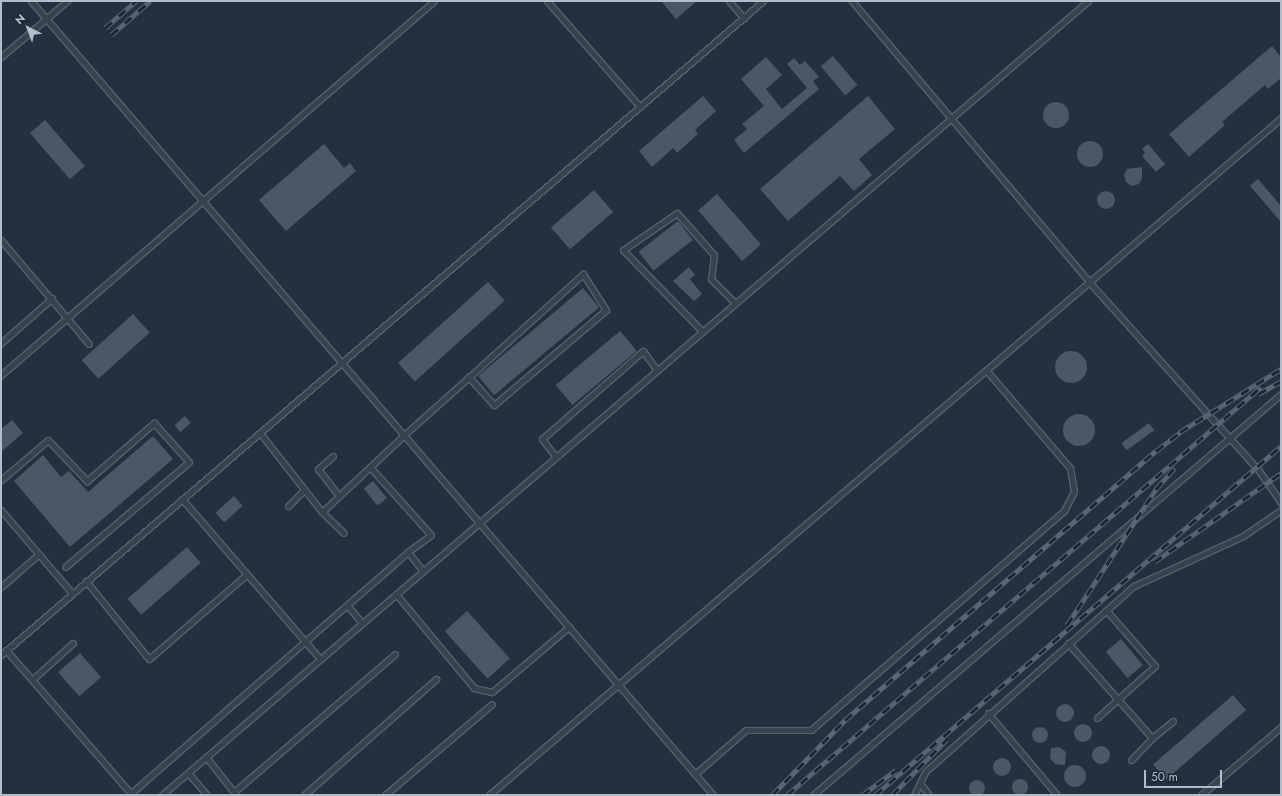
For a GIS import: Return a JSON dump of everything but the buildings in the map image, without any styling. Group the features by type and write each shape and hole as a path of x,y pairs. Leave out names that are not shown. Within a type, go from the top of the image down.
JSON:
{"lane":[{"path":"31,1 344,362 404,435 713,795"},
{"path":"1,57 67,1"},
{"path":"1,375 434,1"},
{"path":"547,1 640,107"},
{"path":"729,1 744,18"},
{"path":"1,655 763,1"},
{"path":"852,1 1090,283 1269,483 1281,503"},
{"path":"162,795 1088,1"},
{"path":"489,795 1090,283 1281,118"},
{"path":"702,331 623,250 677,213 714,255 711,279 735,303"},
{"path":"1,240 52,298 89,344"},
{"path":"322,512 404,435 480,366 583,274 606,310 494,404 469,376"},
{"path":"1,343 52,298"},
{"path":"556,457 542,439 643,351 657,370"},
{"path":"695,774 746,730 811,730 1064,511 1074,491 1070,468 987,371"},
{"path":"813,795 1281,394"},
{"path":"1,480 48,440 86,481 154,423 189,462 65,566"},
{"path":"260,433 322,512 344,533"},
{"path":"334,456 318,470 339,496"},
{"path":"6,650 131,794 347,604 408,552 431,535 370,467"},
{"path":"288,506 304,490"},
{"path":"182,499 320,659"},
{"path":"1,510 72,593"},
{"path":"914,795 925,772 988,713 1134,586 1243,536 1281,510"},
{"path":"408,552 423,571"},
{"path":"1,587 39,554"},
{"path":"86,581 149,659 247,574"},
{"path":"396,594 474,688 492,692 569,626"},
{"path":"347,604 362,623"},
{"path":"1097,718 1119,700 1155,666 1106,610"},
{"path":"32,680 73,643"},
{"path":"1068,643 1152,738"},
{"path":"206,757 235,793 395,654"},
{"path":"304,795 436,679"},
{"path":"385,795 492,704"},
{"path":"988,713 1057,795"},
{"path":"1131,760 1152,738 1173,721"},
{"path":"1201,795 1281,727"},
{"path":"188,773 207,795"},
{"path":"920,784 929,795"}],"railway":[{"path":"105,28 136,1"},
{"path":"111,35 150,1"},
{"path":"772,795 845,720 1156,451 1180,432 1281,369"},
{"path":"1258,394 1281,381"},
{"path":"787,795 1261,387"},
{"path":"875,795 1281,446"},
{"path":"1067,625 1156,489 1174,468"},
{"path":"1154,562 1281,473"},
{"path":"892,795 947,739"},
{"path":"862,795 896,770"}]}
